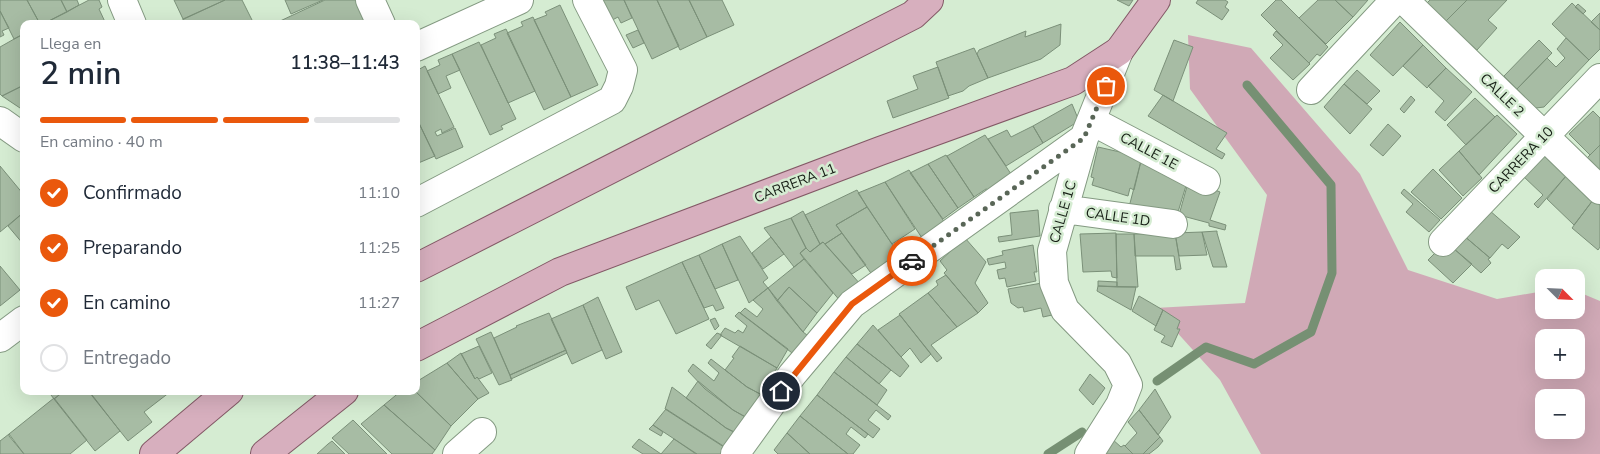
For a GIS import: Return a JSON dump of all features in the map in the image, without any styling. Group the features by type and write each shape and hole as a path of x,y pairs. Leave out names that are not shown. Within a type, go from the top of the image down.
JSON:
{"main road":[{"path":"420,266 913,15 929,0"},
{"name":"CARRERA 11","path":"420,345 560,272 880,151 1073,81 1119,51 1156,0"},
{"path":"154,454 224,395"},
{"path":"265,454 339,395"}],"street":[{"path":"122,0 130,20"},
{"path":"370,0 379,20"},
{"path":"420,45 519,0"},
{"path":"420,201 612,100 619,86 622,70 587,0"},
{"path":"1311,90 1395,0"},
{"name":"CALLE 2","path":"1404,0 1600,190"},
{"name":"CALLE 1C","path":"1089,454 1120,404 1128,385 1117,363 1065,310 1054,283 1052,251 1088,129 1119,51"},
{"name":"CARRERA 10","path":"1443,242 1600,78"},
{"path":"734,454 792,375 852,304 1088,129"},
{"name":"CALLE 1E","path":"1088,129 1206,181"},
{"name":"CALLE 1D","path":"1063,210 1174,224"},
{"path":"0,338 20,323"},
{"path":"458,454 482,432"}],"shaded area":[{"path":"1188,35 1251,48 1360,174 1408,270 1497,299 1535,293 1535,319 1585,319 1585,295 1600,301 1600,454 1261,454 1220,380 1155,308 1245,303 1267,195 1190,89"}],"building":[{"path":"0,0 27,0 38,20 20,20 20,36 14,39 0,11"},
{"path":"27,0 61,0 67,12 51,20 38,20"},
{"path":"61,0 77,0 79,5 67,12"},
{"path":"89,0 99,0 102,7 99,9 104,20 51,20"},
{"path":"174,0 225,0 183,19"},
{"path":"225,0 242,0 252,20 182,20"},
{"path":"285,0 323,0 291,14"},
{"path":"325,0 362,0 372,20 282,20"},
{"path":"591,0 624,0 632,18 621,23 618,17 603,25"},
{"path":"624,0 657,0 679,46 652,59"},
{"path":"657,0 689,0 707,37 680,50"},
{"path":"689,0 722,0 734,25 707,37"},
{"path":"1117,0 1133,0 1129,6"},
{"path":"1198,0 1225,0 1228,2 1225,7 1229,10 1222,20 1196,3"},
{"path":"1276,0 1281,0 1328,47 1320,56 1317,54 1309,63 1261,15"},
{"path":"1318,0 1335,0 1353,17 1326,44 1299,18"},
{"path":"1335,0 1368,0 1353,17"},
{"path":"1430,0 1467,0 1445,22 1426,4"},
{"path":"1467,0 1507,0 1488,20 1497,28 1477,50 1468,42 1463,47 1445,22"},
{"path":"1572,3 1600,30 1600,49 1589,60 1552,24"},
{"path":"1578,4 1586,11 1583,14 1575,7"},
{"path":"560,5 598,85 571,97 534,20 547,15 545,12"},
{"path":"0,11 9,28 2,31 4,35 0,37"},
{"path":"1600,13 1600,30 1591,22"},
{"path":"533,17 571,97 544,110 507,33 523,26 521,22"},
{"path":"1400,22 1423,45 1393,76 1370,55"},
{"path":"1061,24 1060,45 1041,59 988,78 977,54 979,50 1026,31 1025,37"},
{"path":"506,29 535,91 508,103 481,45 496,38 494,34"},
{"path":"638,30 644,43 633,48 626,35"},
{"path":"1276,31 1310,64 1293,80 1270,58 1283,45 1273,35"},
{"path":"20,36 20,87 2,96 0,94 0,47"},
{"path":"1566,38 1589,60 1544,107 1536,108 1517,89 1547,58 1556,67 1565,58 1557,49"},
{"path":"1174,40 1193,47 1173,101 1154,90"},
{"path":"1539,40 1552,53 1517,89 1504,76"},
{"path":"479,42 516,119 501,126 503,129 490,135 452,54"},
{"path":"1423,45 1446,68 1427,88 1403,66"},
{"path":"974,48 988,78 969,86 963,91 948,96 936,62"},
{"path":"452,54 460,70 446,76 451,88 438,94 427,71 440,65 438,60"},
{"path":"425,66 454,127 442,133 441,129 435,132 437,136 455,128 463,147 436,159 420,125 420,69"},
{"path":"938,67 949,98 893,118 887,101 918,89 913,76"},
{"path":"1446,68 1472,92 1445,121 1435,112 1444,101 1428,86"},
{"path":"1357,70 1380,91 1367,104 1344,84"},
{"path":"1344,84 1372,109 1350,134 1324,107"},
{"path":"20,87 20,108 2,96"},
{"path":"1163,95 1227,133 1216,149 1225,154 1222,159 1148,116"},
{"path":"1411,96 1415,100 1404,113 1400,109"},
{"path":"1475,98 1495,117 1466,145 1447,125"},
{"path":"1072,104 1079,121 1043,143 1033,126"},
{"path":"1593,111 1600,118 1600,145 1590,155 1569,134"},
{"path":"1497,115 1517,134 1479,175 1459,151"},
{"path":"1388,124 1401,136 1383,156 1370,145"},
{"path":"420,125 435,156 420,162"},
{"path":"1033,126 1043,143 1006,166 988,139 1007,130 1011,137"},
{"path":"985,135 1011,174 989,190 986,189 974,197 947,156"},
{"path":"1600,145 1600,171 1587,158"},
{"path":"1098,147 1142,157 1134,190 1130,188 1128,196 1092,185 1094,178 1091,177"},
{"path":"1459,151 1482,178 1463,196 1439,170"},
{"path":"946,155 974,197 958,208 928,164"},
{"path":"1543,155 1566,176 1538,208 1534,204 1543,195 1523,176"},
{"path":"1142,157 1188,179 1175,222 1129,207"},
{"path":"928,164 958,208 943,219 910,173"},
{"path":"0,166 20,190 20,215 0,232"},
{"path":"1433,169 1462,198 1441,219 1411,192"},
{"path":"909,170 945,223 922,238 885,182"},
{"path":"1566,176 1593,200 1574,225 1547,199"},
{"path":"1189,179 1220,192 1210,220 1226,225 1225,230 1209,226 1209,223 1179,215"},
{"path":"885,182 915,229 892,244 858,193"},
{"path":"1404,189 1440,220 1429,232 1406,212 1413,204 1401,193"},
{"path":"857,190 867,207 836,225 842,233 825,244 823,242 820,244 805,215"},
{"path":"1593,200 1600,205 1600,247 1598,250 1572,228"},
{"path":"867,207 900,256 873,276 836,225"},
{"path":"1038,210 1040,236 999,242 998,237 1012,235 1010,213"},
{"path":"1489,210 1520,237 1508,249 1502,244 1490,258 1463,235"},
{"path":"803,211 820,244 810,252 806,248 791,218"},
{"path":"20,216 20,240 8,226"},
{"path":"791,218 806,248 800,253 804,259 794,267 764,228"},
{"path":"1217,231 1227,267 1213,267 1202,232"},
{"path":"1202,232 1207,255 1179,256 1175,233"},
{"path":"842,233 866,265 852,274 825,244"},
{"path":"1116,233 1117,278 1112,277 1111,271 1083,272 1080,234"},
{"path":"1175,233 1181,269 1176,270 1174,256 1135,256 1134,234"},
{"path":"1116,234 1134,234 1138,287 1117,287"},
{"path":"1463,235 1490,258 1488,259 1491,263 1481,273 1453,248"},
{"path":"740,236 768,278 763,282 768,288 749,303 722,244"},
{"path":"771,237 784,254 763,269 752,253"},
{"path":"965,238 986,262 975,283 988,303 978,313 944,273 947,270 940,261"},
{"path":"823,242 861,285 841,302 800,253 806,248 810,252"},
{"path":"722,244 738,280 715,289 699,255"},
{"path":"1444,244 1453,248 1472,264 1453,283 1428,260"},
{"path":"1033,245 1037,272 1034,272 1036,281 1007,287 1005,278 999,279 997,270 1006,268 1005,262 989,265 987,259 1003,255 1002,251"},
{"path":"699,255 724,308 716,311 713,305 704,308 682,262"},
{"path":"804,259 833,293 817,313 789,287 777,301 768,288"},
{"path":"682,262 709,319 676,334 659,300 636,310 626,287"},
{"path":"0,266 20,290 0,306"},
{"path":"946,275 978,313 957,327 928,293 938,285 936,281"},
{"path":"1098,281 1117,282 1117,287 1098,286"},
{"path":"1042,283 1057,314 1043,317 1041,308 1024,312 1023,307 1018,308 1011,303 1008,289"},
{"path":"1098,286 1136,287 1131,310 1097,291"},
{"path":"789,287 817,313 803,332 777,301"},
{"path":"768,288 803,332 811,338 796,356 740,313 745,308 757,317 763,309 753,300"},
{"path":"928,293 957,327 931,345 942,358 937,362 899,314"},
{"path":"1139,296 1163,310 1156,326 1132,311"},
{"path":"598,297 622,352 606,359 583,305"},
{"path":"583,305 602,350 572,364 551,319"},
{"path":"1163,310 1180,321 1177,329 1180,329 1172,347 1161,342 1165,336 1154,330"},
{"path":"739,312 788,349 777,368 720,335 725,328 735,333 738,330 743,333 747,326 735,316"},
{"path":"549,313 566,350 510,375 494,338 516,326"},
{"path":"900,315 931,354 921,363 910,348 901,357 878,330"},
{"path":"715,318 719,326 715,330 710,320"},
{"path":"873,325 909,366 900,377 857,344"},
{"path":"491,332 512,380 499,385 476,339"},
{"path":"717,333 722,335 711,349 706,345"},
{"path":"857,344 891,370 879,384 846,357"},
{"path":"479,346 492,373 475,379 461,354"},
{"path":"740,346 777,368 762,395 747,387 725,370"},
{"path":"566,350 567,353 511,379 510,375"},
{"path":"461,353 475,379 477,377 489,393 478,399 447,363"},
{"path":"846,357 887,390 877,405 834,372"},
{"path":"711,359 747,387 762,395 749,419 733,410 705,389 688,371 693,364 714,381 719,373 708,363"},
{"path":"447,363 478,399 451,426 419,395 420,380"},
{"path":"834,372 891,416 888,420 876,410 868,420 880,429 873,438 817,395"},
{"path":"1090,374 1105,388 1093,405 1079,390"},
{"path":"698,381 733,410 749,419 740,435 726,428 686,398"},
{"path":"672,387 726,428 740,435 730,451 665,409"},
{"path":"1155,389 1171,417 1158,435 1139,410"},
{"path":"51,395 59,395 54,399"},
{"path":"59,395 92,395 120,431 95,451 54,399"},
{"path":"91,395 166,395 144,412 152,422 128,441"},
{"path":"396,395 419,395 451,426 435,450 384,405"},
{"path":"817,395 868,434 865,438 851,427 846,434 860,445 853,454 848,454 800,416"},
{"path":"54,398 87,440 70,454 24,454 9,434"},
{"path":"384,405 435,450 432,454 392,454 361,424"},
{"path":"666,409 728,449 724,454 697,454 653,425"},
{"path":"1139,410 1160,437 1143,454 1133,454 1125,446 1137,433 1128,422"},
{"path":"800,416 848,454 810,454 787,433"},
{"path":"353,420 387,454 349,454 332,438"},
{"path":"653,425 663,432 661,436 649,429"},
{"path":"787,433 810,454 778,454 774,450"},
{"path":"9,434 24,454 0,454 0,441"},
{"path":"1160,437 1163,441 1158,447 1149,454 1143,454"},
{"path":"639,439 661,454 643,454 632,447"},
{"path":"674,439 696,454 661,454"},
{"path":"1112,439 1121,447 1124,445 1133,454 1100,454"},
{"path":"332,441 345,454 317,454 328,444"}],"waterway":[{"path":"1157,381 1206,347 1254,364 1311,332 1332,273 1331,185 1247,85"},
{"path":"1048,454 1082,432"}],"way so far":[{"path":"912,261 1084,138 1106,86"}],"route":[{"path":"781,391 792,375 852,304 912,261"}]}
